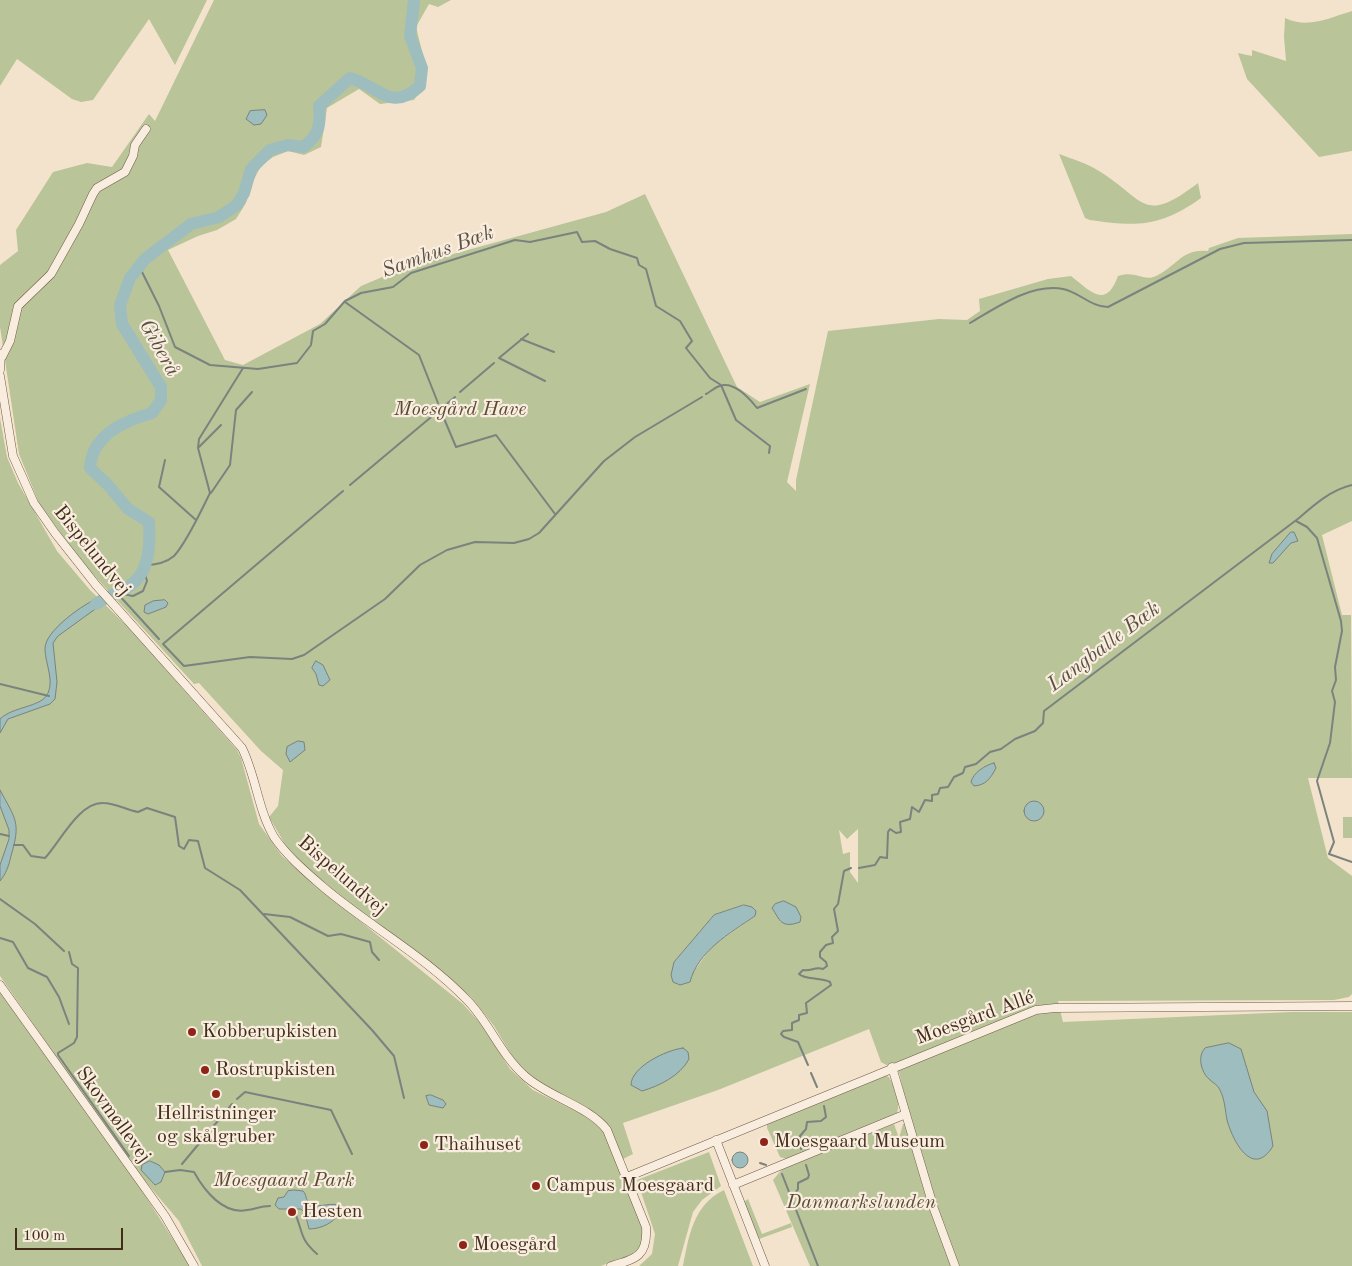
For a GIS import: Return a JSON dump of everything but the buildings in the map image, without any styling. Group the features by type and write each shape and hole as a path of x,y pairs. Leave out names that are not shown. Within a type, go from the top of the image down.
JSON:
{"street":[{"path":"0,370 1,354 10,341 18,306 51,274 80,224 97,188 125,172 133,156 135,145 146,129"},
{"name":"Bispelundvej","path":"0,376 13,456 21,479 54,533 110,600 242,748 249,761 265,818 274,836 288,854 354,914 391,938 468,1001 487,1022 512,1064 526,1077 604,1125 627,1176 646,1227 646,1246 640,1255 611,1266"},
{"name":"Skovmøllevej","path":"0,985 165,1216 194,1266"},
{"name":"Moesgård Allé","path":"627,1176 1036,1010 1055,1008 1352,1006"},
{"path":"892,1068 934,1209 956,1266"},
{"path":"733,1185 906,1114"},
{"path":"716,1140 765,1266"}],"green space":[{"path":"0,0 207,0 175,65 149,19 93,100 81,102 72,99 17,59 0,86"},
{"path":"214,0 451,0 438,7 429,4 416,27 426,67 426,83 414,100 380,104 359,89 327,108 321,147 304,155 288,151 273,157 261,166 251,185 246,203 236,219 217,230 198,236 168,250 225,360 243,365 320,324 361,286 406,267 606,212 645,194 737,387 760,402 810,384 787,482 796,491 796,480 828,331 939,319 967,320 980,311 979,299 1048,279 1071,276 1091,292 1103,295 1113,286 1118,276 1129,274 1147,278 1156,276 1192,252 1208,251 1209,248 1238,238 1352,234 1352,521 1322,535 1342,615 1351,615 1352,778 1308,778 1328,858 1352,876 1352,994 1349,997 1334,1000 1058,1001 1063,1022 1291,1012 1352,1012 1352,1266 810,1266 773,1180 783,1168 894,1124 899,1138 903,1124 910,1120 899,1072 881,1062 869,1029 718,1090 623,1123 633,1154 623,1159 611,1130 597,1115 543,1084 528,1073 514,1059 494,1026 471,997 425,958 359,912 289,851 269,817 278,806 283,770 261,751 199,683 194,684 81,561 39,503 19,454 0,327 0,265 18,251 16,230 53,172 87,163 112,167 149,114 155,121","holes":["858,829 858,883 850,872 850,852 843,854 839,830 847,839","744,905 755,916 712,946 692,974 674,962 714,915"]},
{"path":"1352,11 1352,151 1319,157 1247,79 1238,53 1252,56 1252,50 1286,61 1285,18 1302,23 1319,21"},
{"path":"1059,154 1094,168 1145,204 1165,203 1180,196 1198,183 1201,198 1187,208 1160,220 1121,224 1090,220 1085,218"},
{"name":"Moesgaard Park","path":"0,418 7,457 18,483 57,551 90,590 129,628 237,750 241,758 259,824 282,856 463,1004 482,1025 510,1069 533,1090 597,1122 607,1136 644,1232 641,1247 636,1252 624,1259 601,1266 202,1266 179,1221 133,1167 0,976"},
{"path":"1343,817 1352,817 1352,838 1343,838"},
{"path":"0,991 141,1189 190,1266 0,1266"},
{"path":"885,1075 889,1077 897,1095 897,1113 787,1159 780,1157 767,1128 767,1123"},
{"path":"709,1152 721,1186 702,1200 693,1212 678,1266 639,1266 652,1254 655,1234 637,1180"},
{"path":"724,1190 753,1266 683,1266 694,1222 705,1204"},
{"path":"748,1199 762,1234 791,1223 792,1227 759,1239 744,1202"}],"water":[{"path":"265,110 267,115 261,124 254,125 246,119 250,111"},
{"path":"1291,532 1294,532 1298,541 1291,543 1273,563 1269,563 1272,554"},
{"path":"100,597 105,602 58,636 53,643 57,682 55,699 50,704 8,719 0,733 0,719 11,712 38,702 47,695 50,678 45,649 46,642 51,634 66,618"},
{"path":"165,600 168,603 166,607 148,614 144,612 145,605 153,601"},
{"path":"316,661 323,665 330,680 323,686 319,685 312,668"},
{"path":"298,741 304,742 305,750 290,762 286,754 287,747"},
{"path":"994,763 996,768 990,778 985,783 974,786 971,782 974,776 983,768"},
{"path":"0,790 13,815 16,836 6,872 0,881 0,865 9,839 9,830 0,806"},
{"path":"1030,801 1038,801 1044,807 1044,815 1038,821 1030,821 1024,815 1024,807"},
{"path":"784,901 796,907 801,917 800,922 785,924 779,920 772,908 775,904"},
{"path":"744,905 752,907 756,911 755,916 707,952 694,971 690,982 680,985 673,982 671,975 674,962 714,915"},
{"path":"1229,1043 1241,1049 1254,1092 1267,1111 1273,1146 1266,1155 1258,1159 1251,1158 1239,1147 1227,1120 1220,1090 1206,1076 1201,1064 1201,1055 1205,1048"},
{"path":"683,1048 688,1052 689,1059 675,1075 662,1083 642,1091 631,1085 637,1072 651,1060 676,1049"},
{"path":"431,1095 443,1100 446,1104 443,1108 429,1105 426,1096"},
{"path":"740,1152 748,1160 740,1168 732,1160"},
{"path":"150,1161 159,1165 165,1172 161,1182 155,1185 141,1170 142,1165"},
{"path":"288,1191 303,1191 308,1201 312,1204 319,1206 338,1205 340,1210 336,1218 328,1224 309,1229 305,1213 301,1209 279,1209 275,1205 278,1198 284,1197"}],"waterway":[{"name":"Giberå","path":"96,604 135,582 143,571 148,551 149,522 128,509 108,485 90,468 92,456 103,438 121,425 152,413 161,400 161,387 122,324 120,305 130,278 145,259 191,224 219,217 237,205 244,193 251,169 270,150 288,145 303,147 313,139 318,130 320,119 319,106 350,78 393,97 410,94 420,86 422,68 410,36 414,0"},
{"name":"Samhus Bæk","path":"139,266 159,306 175,347 210,365 258,369 297,363 311,345 313,331 325,324 345,301 361,293 393,287 411,273 515,240 530,242 577,232 582,242 595,241 610,249 637,258 639,265 646,269 656,306 680,321 692,341 686,348 710,378 721,385 736,420 770,446 769,453"},
{"path":"970,323 1014,298 1026,293 1051,288 1063,289 1096,305 1108,307 1220,249 1244,243 1352,240"},
{"path":"345,302 419,355 438,403"},
{"path":"528,334 499,358 545,381"},
{"path":"521,339 554,352"},
{"path":"460,392 494,363"},
{"path":"144,565 160,563 174,556 184,543 198,517 210,493 198,448 199,439 243,368"},
{"path":"706,394 718,387 731,386 741,391 757,408 806,389"},
{"path":"211,493 230,465 236,410 252,392"},
{"path":"350,485 455,397"},
{"path":"343,491 163,644 184,666 250,657 292,659 304,655 385,599 420,565 447,550 475,542 514,543 529,539 539,533 604,461 635,437 702,397"},
{"path":"440,409 456,447 496,435 555,514"},
{"path":"198,448 221,425"},
{"path":"165,460 159,487 196,520"},
{"name":"Langballe Bæk","path":"859,868 875,865 880,857 887,858 888,832 890,829 896,833 901,832 900,822 910,819 912,807 919,812 925,800 932,801 932,795 938,794 940,788 948,787 954,777 963,773 965,767 976,764 990,752 1001,749 1015,739 1035,731 1043,723 1044,711 1317,503 1337,490 1352,485"},
{"name":"Langballe Bæk","path":"1296,521 1307,527 1317,538 1341,621 1342,631 1335,667 1336,680 1332,691 1335,702 1330,743 1317,781 1334,842 1329,854 1352,862"},
{"path":"117,593 133,596 143,591 147,581 143,567"},
{"path":"117,593 159,639"},
{"path":"0,684 49,696"},
{"path":"14,845 23,845 31,856 45,858 78,816 94,804 108,803 138,812 147,808 175,817 179,846 184,849 189,840 198,841 205,868 240,890 372,1030 394,1056 404,1098"},
{"path":"0,834 9,836"},
{"path":"808,1065 798,1042 781,1034 783,1031 792,1030 792,1023 799,1020 799,1015 807,1013 806,1003 831,985 826,980 805,977 799,974 803,970 823,969 827,966 826,962 820,957 820,952 826,945 833,943 832,937 838,931 834,909 838,904 844,871 851,868"},
{"path":"0,899 35,924 64,951"},
{"path":"264,914 290,917 328,936 341,934 370,942 372,952 379,960"},
{"path":"0,938 13,942 28,968 47,977 59,997 69,1024"},
{"path":"69,952 72,964 78,968 77,1037 74,1043 58,1053 58,1055 129,1156"},
{"path":"811,1073 817,1087"},
{"path":"237,1099 245,1092 331,1110 352,1154"},
{"path":"182,1164 232,1104"},
{"path":"801,1149 800,1136 806,1129 807,1122 821,1121 826,1117 824,1106"},
{"path":"760,1163 766,1165"},
{"path":"792,1198 798,1189 798,1183 808,1178 806,1165"},
{"path":"165,1172 180,1170 194,1172 215,1200 230,1209 238,1211 270,1206"},
{"path":"782,1174 818,1266"},
{"path":"294,1211 304,1238 317,1254"}],"place":[{"name":"Kobberupkisten","path":"192,1032"},
{"name":"Rostrupkisten","path":"205,1070"},
{"name":"Hellristninger og skålgruber","path":"216,1094"},
{"name":"Moesgaard Museum","path":"764,1142"},
{"name":"Thaihuset","path":"424,1145"},
{"name":"Campus Moesgaard","path":"536,1186"},
{"name":"Hesten","path":"292,1212"},
{"name":"Moesgård","path":"463,1245"}],"park label":[{"name":"Moesgård Have","path":"460,410"},
{"name":"Danmarkslunden","path":"861,1203"}]}
